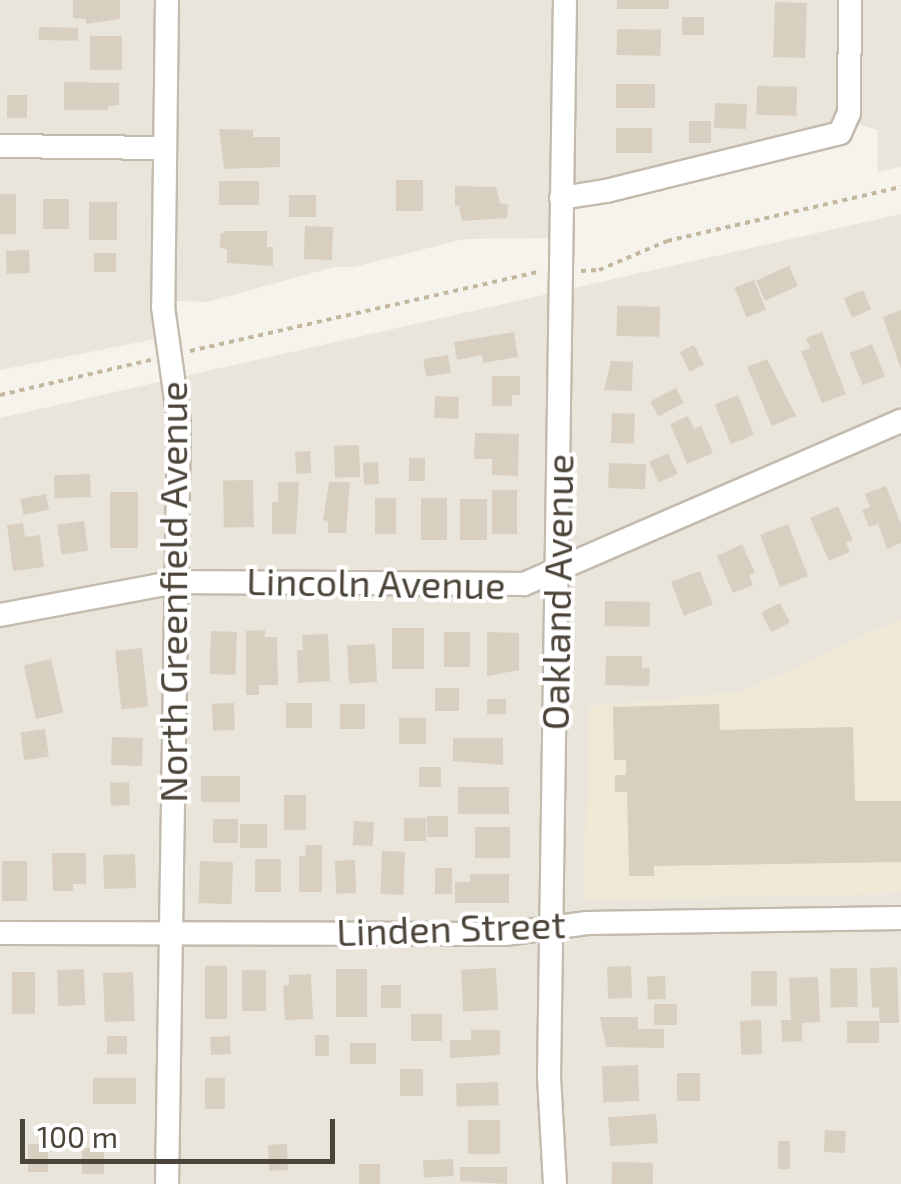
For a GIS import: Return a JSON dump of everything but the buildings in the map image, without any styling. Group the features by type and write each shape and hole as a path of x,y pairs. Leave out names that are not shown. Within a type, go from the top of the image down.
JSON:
{"street":[{"name":"North Greenfield Avenue","path":"166,0 163,306 179,421 167,1184"},
{"name":"Oakland Avenue","path":"554,1184 549,1077 564,0"},
{"path":"561,198 606,191 840,133 849,113 850,0"},
{"path":"0,146 165,148"},
{"name":"Lincoln Avenue","path":"0,615 176,582 524,584 901,422"},
{"name":"Linden Street","path":"0,933 170,930 505,934 552,927 901,918"}],"path":[{"path":"592,270 668,241 901,187"},
{"path":"187,351 534,271"},
{"path":"0,394 158,358"}],"shaded area":[{"path":"0,0 901,0 901,167 877,172 878,130 832,117 829,126 590,187 551,190 551,238 464,239 354,267 334,267 207,302 150,300 155,339 0,370"},
{"path":"901,214 901,619 743,692 590,707 584,900 901,893 901,1184 0,1184 0,418"},
{"path":"901,619 901,893 584,901 589,707 743,692"}]}
